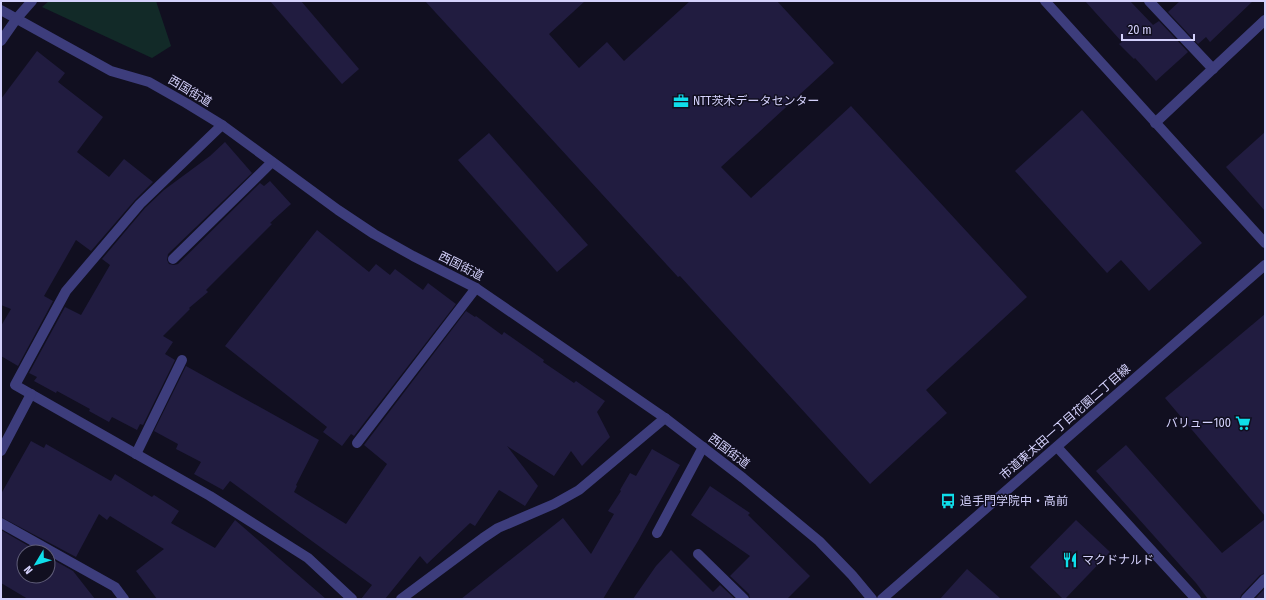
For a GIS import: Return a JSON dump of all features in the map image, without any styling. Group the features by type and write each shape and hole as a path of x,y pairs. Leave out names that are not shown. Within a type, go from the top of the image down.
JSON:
{"street":[{"path":"1,41 17,18 32,1"},
{"path":"1045,1 1265,243"},
{"path":"1149,1 1213,69"},
{"name":"西国街道","path":"1,10 111,71 149,82 222,125 374,234 476,288 665,418 749,483 819,542 852,575 872,599"},
{"path":"1155,123 1265,20"},
{"path":"222,125 140,204 66,291 15,385 210,496 308,558 352,599"},
{"path":"173,259 272,162"},
{"name":"市道東太田一丁目花園二丁目線","path":"882,599 1265,265"},
{"path":"357,443 476,288"},
{"path":"136,454 182,360"},
{"path":"1,451 31,394"},
{"path":"401,599 498,528 554,504 579,490 665,418"},
{"path":"657,533 702,447"},
{"path":"1056,447 1196,599"},
{"path":"1,523 114,587 124,599"},
{"path":"698,554 744,599"},
{"path":"1246,599 1265,579"}],"green space":[{"path":"49,1 156,1 171,46 152,58 42,7"}],"building":[{"path":"270,1 301,1 359,69 342,84"},
{"path":"425,1 585,1 549,34 579,68 607,42 624,61 690,1 777,1 834,63 721,167 751,198 851,106 1027,297 926,390 947,413 870,484 680,276 678,277"},
{"path":"1085,1 1130,1 1153,25 1159,21 1188,52 1156,81 1135,58 1134,59 1119,44 1122,42"},
{"path":"1180,1 1253,1 1210,42 1206,37 1198,44 1168,12"},
{"path":"37,51 65,73 58,82 103,117 77,152 109,177 124,159 153,182 135,200 91,251 76,240 44,296 53,301 18,366 1,356 1,326 11,309 1,305 1,99"},
{"path":"1082,110 1202,243 1149,291 1121,260 1107,273 1015,171"},
{"path":"1265,132 1265,211 1226,167"},
{"path":"489,133 588,245 557,272 458,160"},
{"path":"225,142 252,173 168,254 167,260 169,264 178,264 260,183 264,186 270,181 291,204 270,223 272,224 206,290 208,292 189,308 190,309 163,336 173,342 165,354 175,360 143,425 140,424 137,430 112,417 109,422 89,411 90,409 57,391 56,393 34,381 37,377 29,373 65,307 81,315 110,265 102,259 145,208 164,190 210,156"},
{"path":"317,230 369,272 376,264 390,275 395,269 423,290 428,283 456,304 354,436 351,434 342,446 323,432 327,427 225,346"},
{"path":"466,311 475,317 476,316 502,335 504,332 544,360 543,362 574,383 576,381 605,401 597,412 610,437 582,466 571,451 554,476 507,446 538,486 525,506 499,490 475,526 470,523 427,564 420,556 385,599 361,599 372,585 230,481 223,490 194,474 201,462 176,449 178,444 154,431 186,366 319,440 296,485 297,486 294,492 346,524 387,464 364,445"},
{"path":"1265,314 1265,516 1165,398"},
{"path":"31,441 44,448 46,444 111,481 115,474 152,497 154,495 179,511 171,523 215,548 235,520 326,599 157,599 136,571 164,549 110,516 107,520 99,514 76,557 56,546 56,544 52,544 1,517 1,494"},
{"path":"1126,445 1222,553 1265,519 1265,573 1260,575 1241,595 1240,599 1208,599 1196,583 1096,471"},
{"path":"652,449 680,465 638,541 603,599 461,599 563,518 591,554 614,514 608,511 621,491 620,490 630,473 636,476"},
{"path":"710,486 750,513 748,515 810,576 787,599 750,599 749,594 730,576 750,556 691,515"},
{"name":"マクドナルド","path":"1076,520 1110,552 1065,599 1063,599 1030,567"},
{"path":"1,530 25,544 16,544 16,584 56,584 56,561 73,571 95,599 28,599 1,583"},
{"path":"671,550 713,592 720,585 735,599 633,599 656,566"},
{"path":"967,569 1001,599 940,599"},
{"path":"1265,588 1265,599 1255,599"}],"place":[{"name":"NTT茨木データセンター","path":"681,101"},
{"name":"バリュー100","path":"1243,423"},
{"name":"追手門学院中・高前","path":"948,501"},
{"name":"マクドナルド","path":"1070,560"}]}
